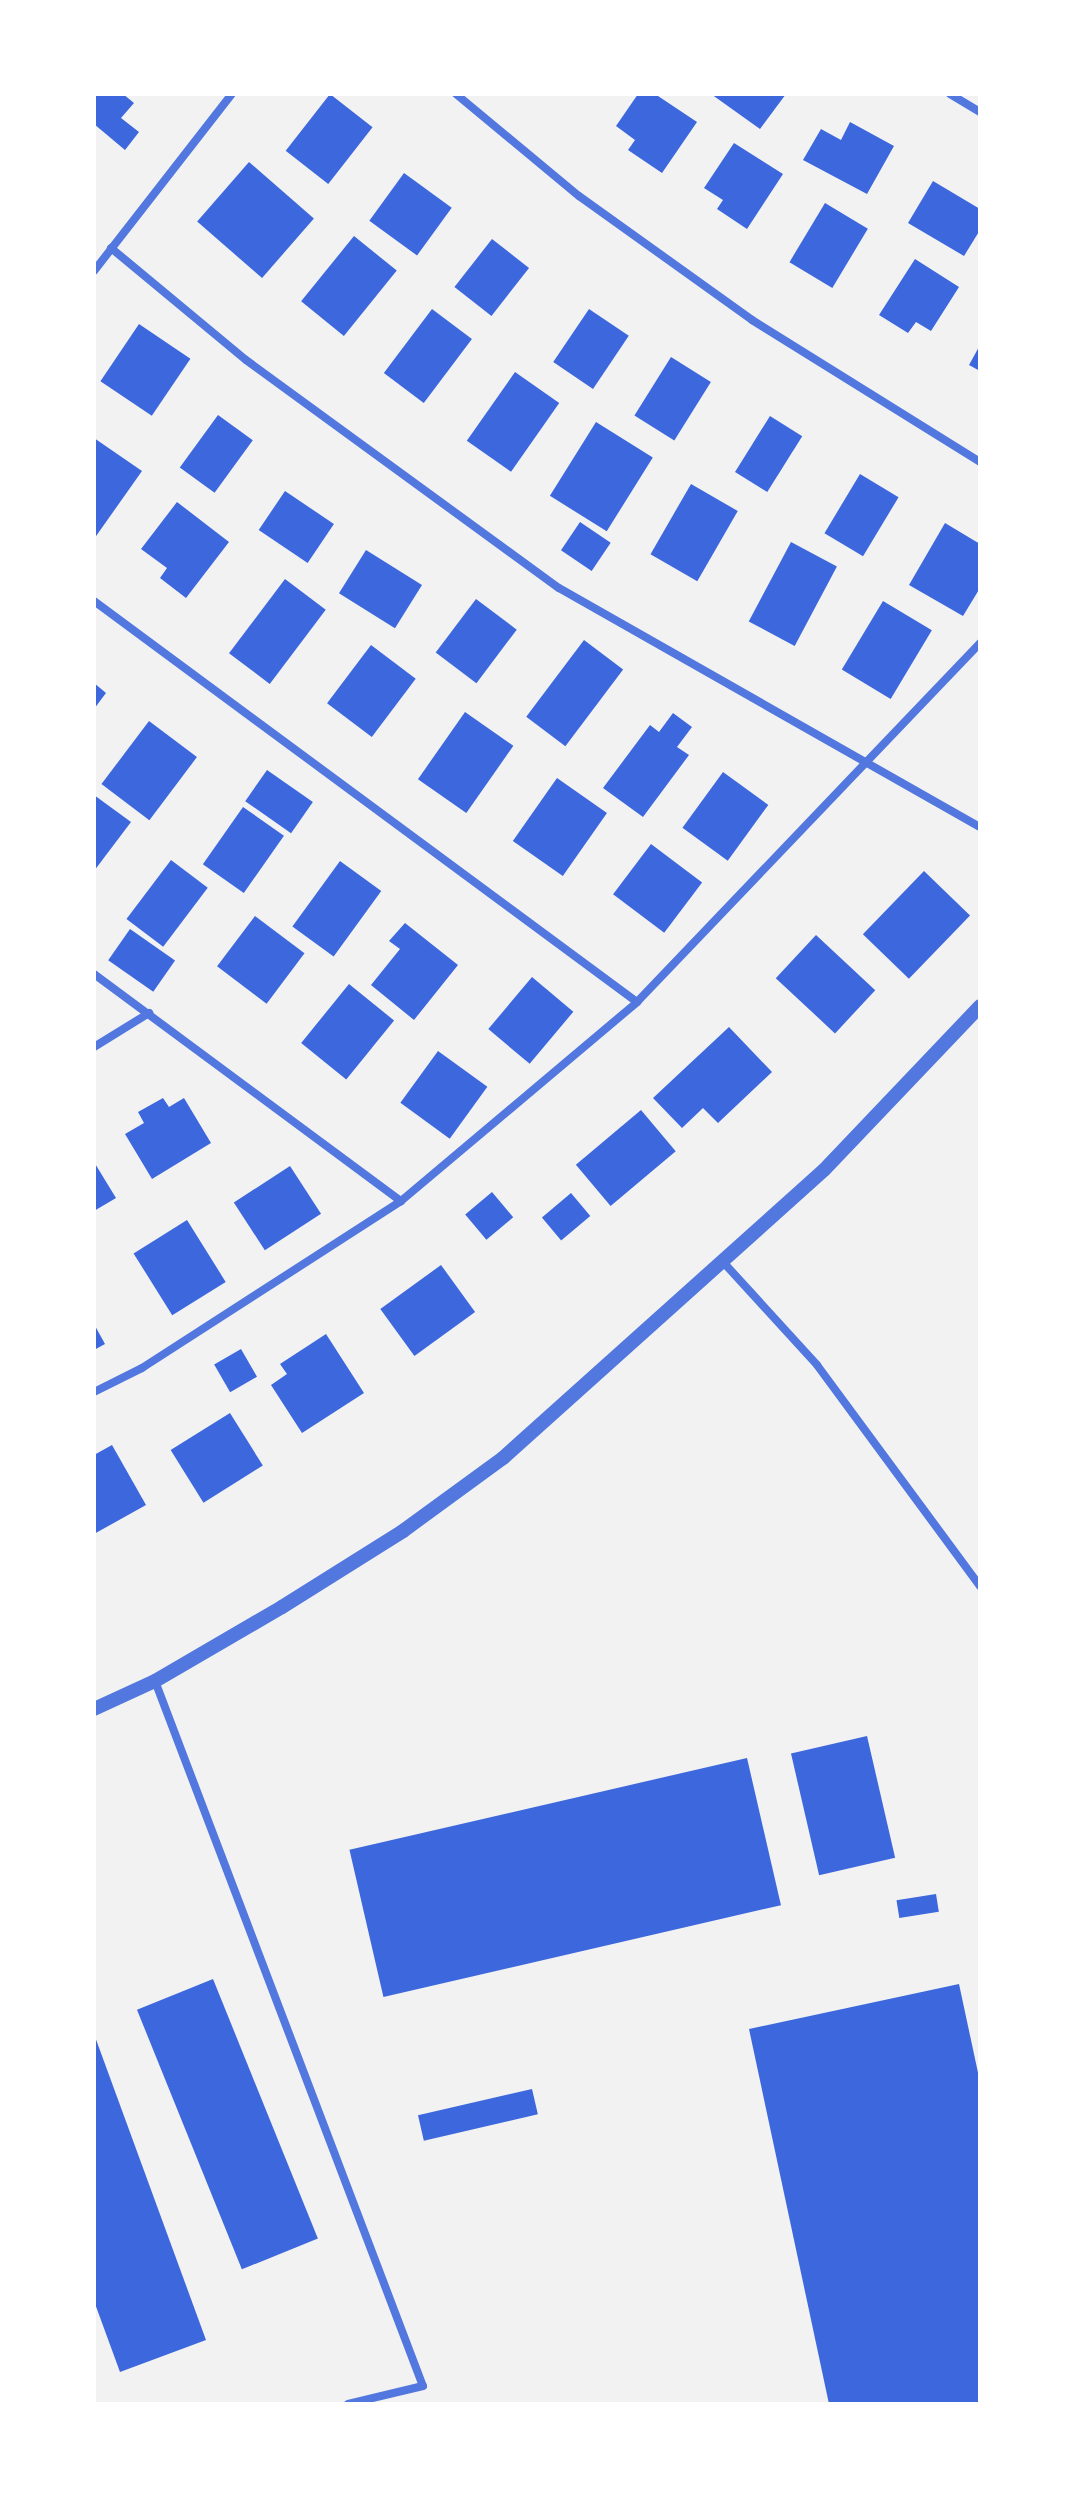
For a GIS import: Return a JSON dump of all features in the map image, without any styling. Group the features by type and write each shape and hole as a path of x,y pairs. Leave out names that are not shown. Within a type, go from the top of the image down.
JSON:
{"street":[{"path":"94,271 232,94"},
{"path":"456,94 579,196 752,320 980,462"},
{"path":"950,94 980,112"},
{"path":"111,248 246,360 559,588 980,827"},
{"path":"94,601 637,1002"},
{"path":"94,1392 142,1368 401,1201 637,1002 980,643"},
{"path":"94,974 401,1201"},
{"path":"94,1709 155,1681 403,1531 503,1458 724,1263 824,1170 980,1006"},
{"path":"94,1047 149,1013"},
{"path":"724,1263 817,1365 980,1586"},
{"path":"155,1681 423,2386 348,2404"}],"building":[{"path":"94,94 123,94 134,103 121,118 139,132 125,150 94,124"},
{"path":"330,94 373,127 328,184 286,151"},
{"path":"638,94 655,94 697,122 662,173 628,150 635,140 616,126"},
{"path":"711,94 786,94 760,129"},
{"path":"850,122 894,146 867,194 803,160 821,129 841,140"},
{"path":"734,143 783,174 747,229 717,209 723,200 704,188"},
{"path":"249,162 314,218 262,278 197,222"},
{"path":"404,173 452,208 417,255 369,221"},
{"path":"933,181 980,209 980,230 964,256 908,223"},
{"path":"825,203 868,229 832,288 789,262"},
{"path":"354,236 397,271 344,336 301,301"},
{"path":"492,239 529,268 491,316 454,287"},
{"path":"915,259 959,287 931,331 916,322 908,333 879,315"},
{"path":"432,309 472,339 424,403 384,373"},
{"path":"589,309 629,336 593,389 553,362"},
{"path":"139,324 190,359 152,416 100,381"},
{"path":"980,345 980,371 969,365"},
{"path":"671,357 711,382 674,440 634,416"},
{"path":"515,372 559,403 511,472 467,441"},
{"path":"218,415 253,440 215,493 180,468"},
{"path":"770,416 802,436 767,492 735,472"},
{"path":"596,422 653,458 607,531 550,496"},
{"path":"94,438 142,471 94,539"},
{"path":"860,474 899,497 863,556 824,533"},
{"path":"691,484 738,511 697,581 650,554"},
{"path":"285,491 334,524 308,563 259,530"},
{"path":"177,502 229,542 186,598 160,578 167,568 141,549"},
{"path":"580,522 611,543 592,571 561,550"},
{"path":"945,523 980,544 980,588 963,616 909,585"},
{"path":"791,542 837,566 795,646 749,621"},
{"path":"366,550 422,585 395,628 339,593"},
{"path":"285,579 326,610 270,684 229,653"},
{"path":"476,599 517,630 476,683 436,653"},
{"path":"883,601 932,630 891,699 842,670"},
{"path":"584,640 623,669 565,746 526,717"},
{"path":"371,645 416,679 372,737 327,703"},
{"path":"94,683 106,693 94,709"},
{"path":"465,712 513,746 466,813 418,779"},
{"path":"673,713 692,727 677,747 689,755 643,817 603,788 650,725 659,732"},
{"path":"149,721 197,757 149,820 101,784"},
{"path":"267,770 313,802 291,833 245,801"},
{"path":"723,772 768,805 728,861 682,828"},
{"path":"557,778 607,813 563,876 513,841"},
{"path":"94,795 131,822 94,871"},
{"path":"243,807 284,836 244,893 203,864"},
{"path":"651,844 702,883 664,933 613,894"},
{"path":"171,860 208,888 163,947 126,919"},
{"path":"340,861 381,891 334,957 292,927"},
{"path":"924,871 970,915 909,979 863,934"},
{"path":"255,916 305,953 267,1004 217,966"},
{"path":"405,923 458,965 414,1020 371,985 400,949 389,941"},
{"path":"130,929 175,961 153,992 108,960"},
{"path":"816,935 875,990 835,1033 776,978"},
{"path":"532,977 573,1012 530,1064 488,1029"},
{"path":"349,984 394,1021 346,1080 301,1043"},
{"path":"729,1027 772,1072 718,1123 703,1108 682,1128 653,1098"},
{"path":"438,1051 487,1087 450,1139 400,1103"},
{"path":"163,1098 169,1107 184,1098 211,1143 152,1179 125,1134 144,1123 138,1112"},
{"path":"641,1110 676,1151 611,1206 576,1165"},
{"path":"94,1162 116,1198 94,1211"},
{"path":"290,1166 321,1214 265,1250 234,1202"},
{"path":"492,1192 513,1217 486,1240 465,1214"},
{"path":"571,1193 590,1216 561,1240 542,1217"},
{"path":"187,1220 226,1282 172,1315 134,1253"},
{"path":"441,1265 475,1312 414,1356 380,1309"},
{"path":"94,1324 105,1344 94,1350"},
{"path":"326,1334 364,1393 302,1433 271,1385 287,1374 280,1364"},
{"path":"241,1349 257,1377 230,1392 214,1364"},
{"path":"230,1413 263,1466 203,1503 171,1450"},
{"path":"112,1445 146,1505 94,1534 94,1455"},
{"path":"867,1736 895,1858 819,1875 791,1754"},
{"path":"747,1758 781,1905 383,1997 349,1850"},
{"path":"936,1894 939,1912 899,1918 896,1900"},
{"path":"213,1979 318,2239 242,2269 137,2010"},
{"path":"959,1984 980,2082 980,2404 829,2404 749,2029"},
{"path":"94,2034 206,2340 120,2372 94,2301"},
{"path":"532,2089 538,2114 424,2141 418,2115"}]}
